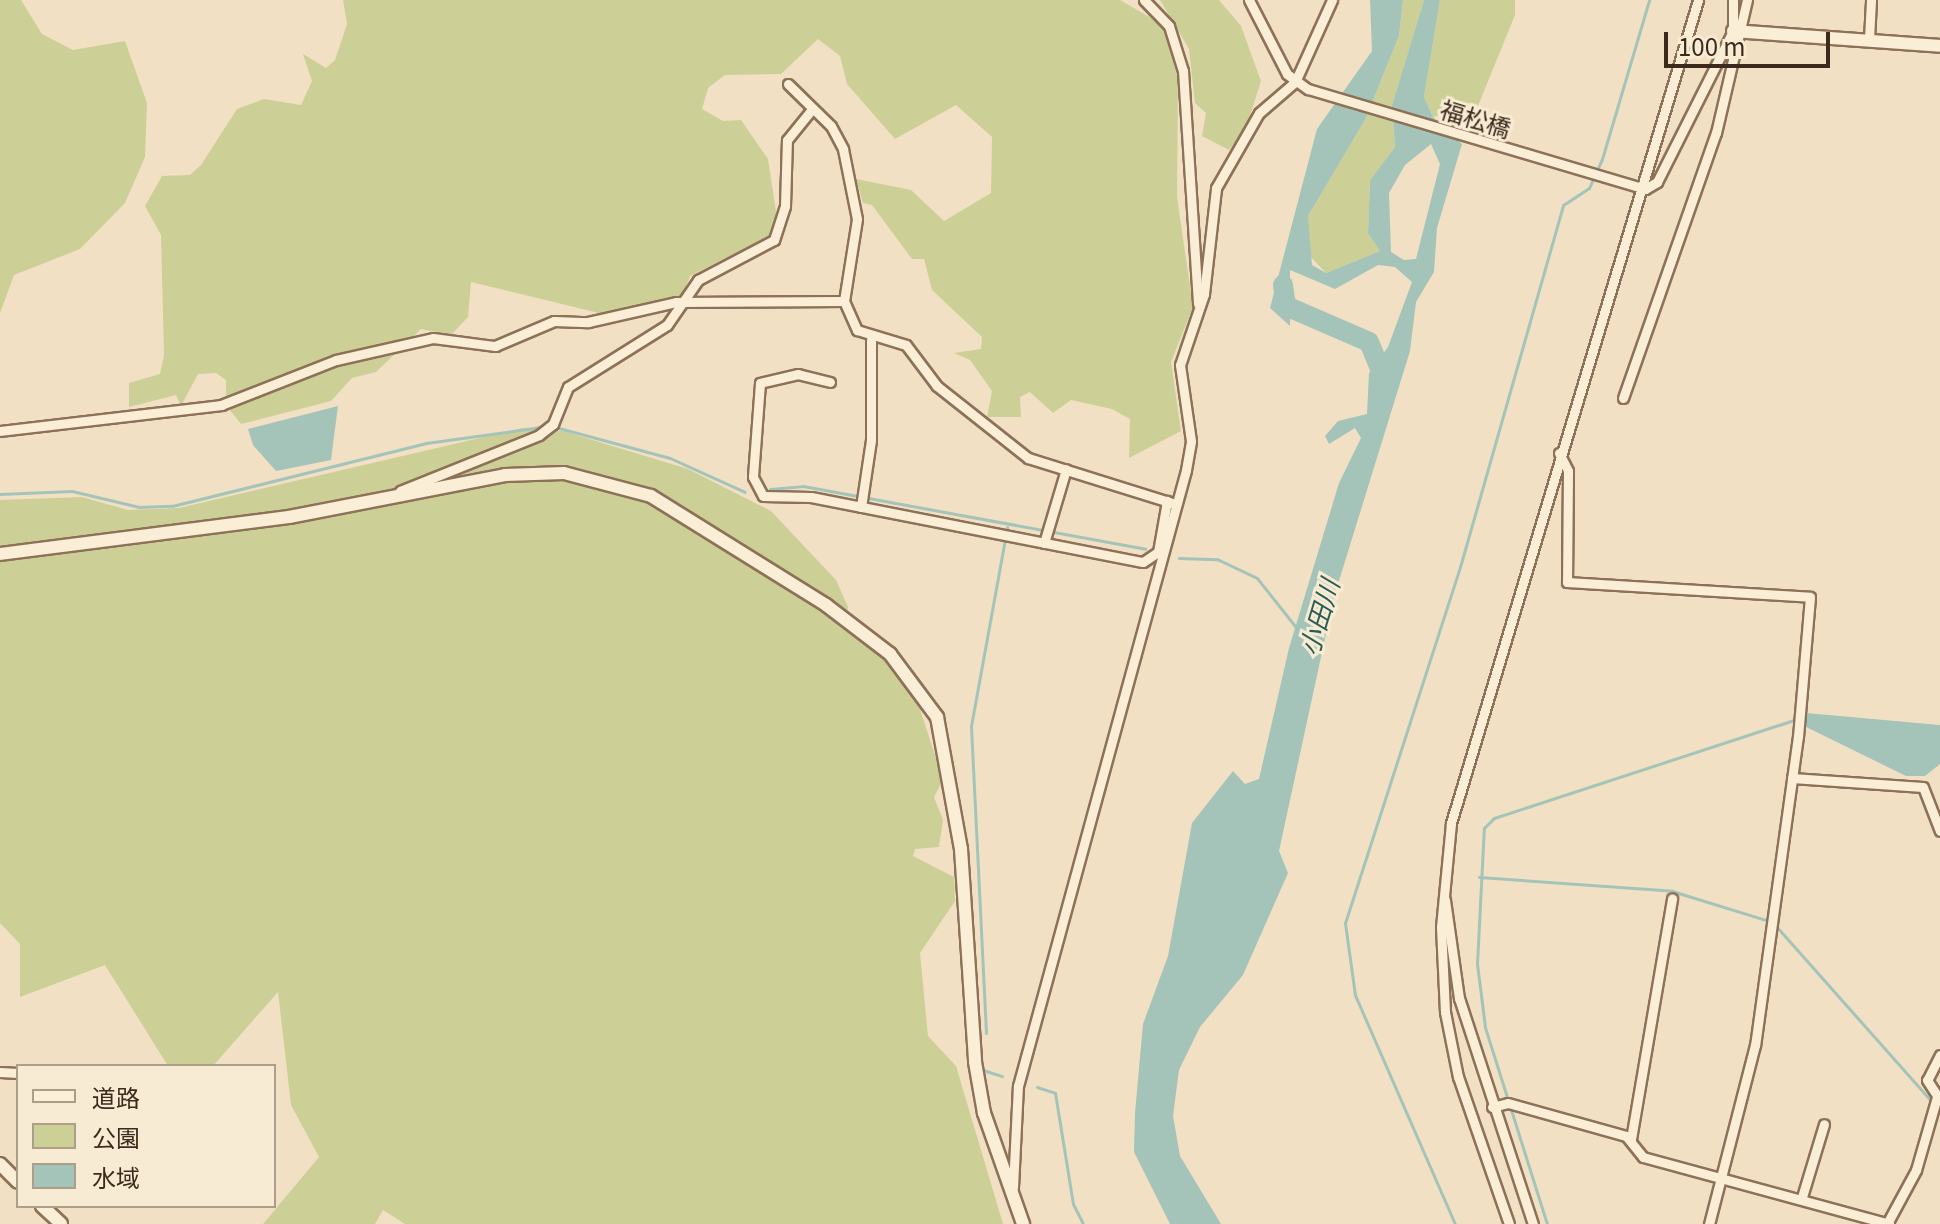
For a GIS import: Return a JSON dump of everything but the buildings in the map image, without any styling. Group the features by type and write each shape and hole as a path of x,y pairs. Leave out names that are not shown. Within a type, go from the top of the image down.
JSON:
{"street":[{"path":"1144,0 1169,26 1188,99 1186,198 1199,311"},
{"path":"1249,0 1295,82"},
{"path":"1013,1187 1018,1086 1191,441 1180,365 1199,311 1216,188 1259,113 1295,82 1332,0"},
{"path":"1509,1224 1450,1046 1443,897 1461,782 1559,453 1645,189 1698,0"},
{"path":"1645,189 1657,182 1737,30 1733,0"},
{"path":"1623,398 1716,133 1737,30 1747,0"},
{"path":"1869,39 1871,0"},
{"path":"1737,30 1940,46"},
{"name":"福松橋","path":"1295,82 1308,89 1645,189"},
{"path":"788,84 839,136 854,188 856,251 844,301 857,330 871,340 906,345 937,386 1028,458 1172,503"},
{"path":"383,499 539,435 553,424 568,387 667,325 698,280 731,257 774,240 785,206 787,140 811,110"},
{"path":"0,431 193,411 336,360 433,338 495,346 554,321 588,322 685,302 844,301"},
{"path":"861,507 871,440 871,340"},
{"path":"830,382 798,374 760,383 753,487 772,499 861,507 1044,543 1152,560 1172,503"},
{"path":"1559,453 1568,471 1567,582 1810,597 1801,713 1755,1045 1716,1179 1709,1224"},
{"path":"1044,543 1066,469"},
{"path":"0,554 383,499 519,474 620,484 698,522 890,654 937,717 944,742 961,849 975,1062 989,1129 1013,1187 1023,1224"},
{"path":"1792,778 1923,787 1940,831"},
{"path":"1443,897 1459,998 1500,1105 1533,1224"},
{"path":"1631,1139 1672,898"},
{"path":"1500,1105 1631,1139 1643,1157 1716,1179 1802,1197 1889,1222 1916,1170 1938,1099 1927,1080 1940,1055"},
{"path":"1802,1197 1824,1124"},
{"path":"0,1164 16,1180"},
{"path":"45,1208 61,1224"}],"green space":[{"path":"0,0 21,0 42,34 73,50 125,41 147,103 145,157 125,203 80,249 14,275 0,313"},
{"path":"343,0 1120,0 1163,25 1178,79 1177,197 1193,307 1171,362 1181,431 1129,458 1130,419 1112,409 1071,400 1053,413 1030,392 1020,397 1021,417 987,417 992,391 970,360 954,353 981,349 982,337 932,290 924,259 912,259 872,205 863,203 856,179 911,190 944,221 991,193 992,137 956,105 895,139 847,84 840,56 818,39 781,74 725,75 708,88 702,109 723,121 741,120 768,159 779,231 690,276 680,302 628,320 471,282 468,317 451,335 421,329 376,372 352,378 331,401 241,424 226,405 226,380 216,373 198,374 181,406 176,395 129,407 129,383 160,374 164,355 161,235 145,206 162,176 190,175 201,165 237,109 264,99 301,105 312,81 303,54 326,68 335,60 347,24"},
{"path":"1160,0 1219,0 1241,26 1261,81 1246,128 1229,150 1202,136 1206,113 1195,103 1189,49"},
{"path":"1403,0 1424,0 1392,105 1395,147 1370,180 1368,232 1380,251 1326,273 1308,254 1308,216 1365,120 1399,36"},
{"path":"1440,0 1515,0 1515,15 1478,106 1433,117 1424,97"},
{"path":"523,428 563,431 688,469 771,511 836,580 848,607 845,630 880,655 919,706 943,780 934,797 943,820 939,847 915,849 913,856 954,877 955,901 920,953 928,1036 956,1066 1003,1224 405,1224 383,1210 375,1224 263,1224 319,1157 291,1105 278,992 215,1064 167,1064 105,965 20,997 20,944 0,923 0,500 82,497 128,510 179,508"}],"water":[{"name":"小田川","path":"1370,0 1403,0 1399,36 1365,120 1308,216 1312,265 1326,273 1380,251 1368,233 1370,180 1395,147 1392,105 1424,0 1440,0 1424,97 1433,117 1462,144 1437,228 1434,272 1416,302 1410,351 1334,597 1279,851 1288,873 1243,975 1200,1027 1179,1070 1173,1116 1180,1156 1221,1224 1170,1224 1134,1152 1135,1113 1143,1024 1168,956 1192,823 1233,771 1245,784 1259,779 1289,648 1339,483 1361,438 1355,428 1329,444 1325,436 1338,421 1367,414 1369,373 1388,347 1412,282 1395,267 1378,265 1335,289 1290,270 1290,326 1270,308 1317,129 1372,51","holes":["1431,144 1440,164 1416,259 1404,260 1391,252 1389,193 1405,165"]},
{"path":"338,406 331,460 276,471 253,445 248,429"},
{"path":"1806,713 1940,725 1940,764 1925,776 1906,776 1802,725"}],"waterway":[{"path":"1455,1224 1355,995 1345,923 1460,567 1563,205 1589,188 1602,159 1649,0"},
{"path":"1283,285 1286,306 1369,342 1386,383"},
{"path":"0,494 72,491 139,507 172,506 426,443 548,426"},
{"path":"555,427 670,458 745,492"},
{"path":"770,489 803,486 1145,549"},
{"path":"986,1033 971,726 1007,527"},
{"name":"小田川","path":"1179,558 1217,559 1257,578 1298,630"},
{"path":"1547,1224 1485,1027 1477,964 1484,828 1494,818 1796,719"},
{"path":"1479,877 1672,891 1769,921"},
{"path":"1775,925 1932,1102"},
{"path":"983,1070 1002,1076"},
{"path":"1037,1087 1055,1093 1073,1204 1083,1224"}]}
